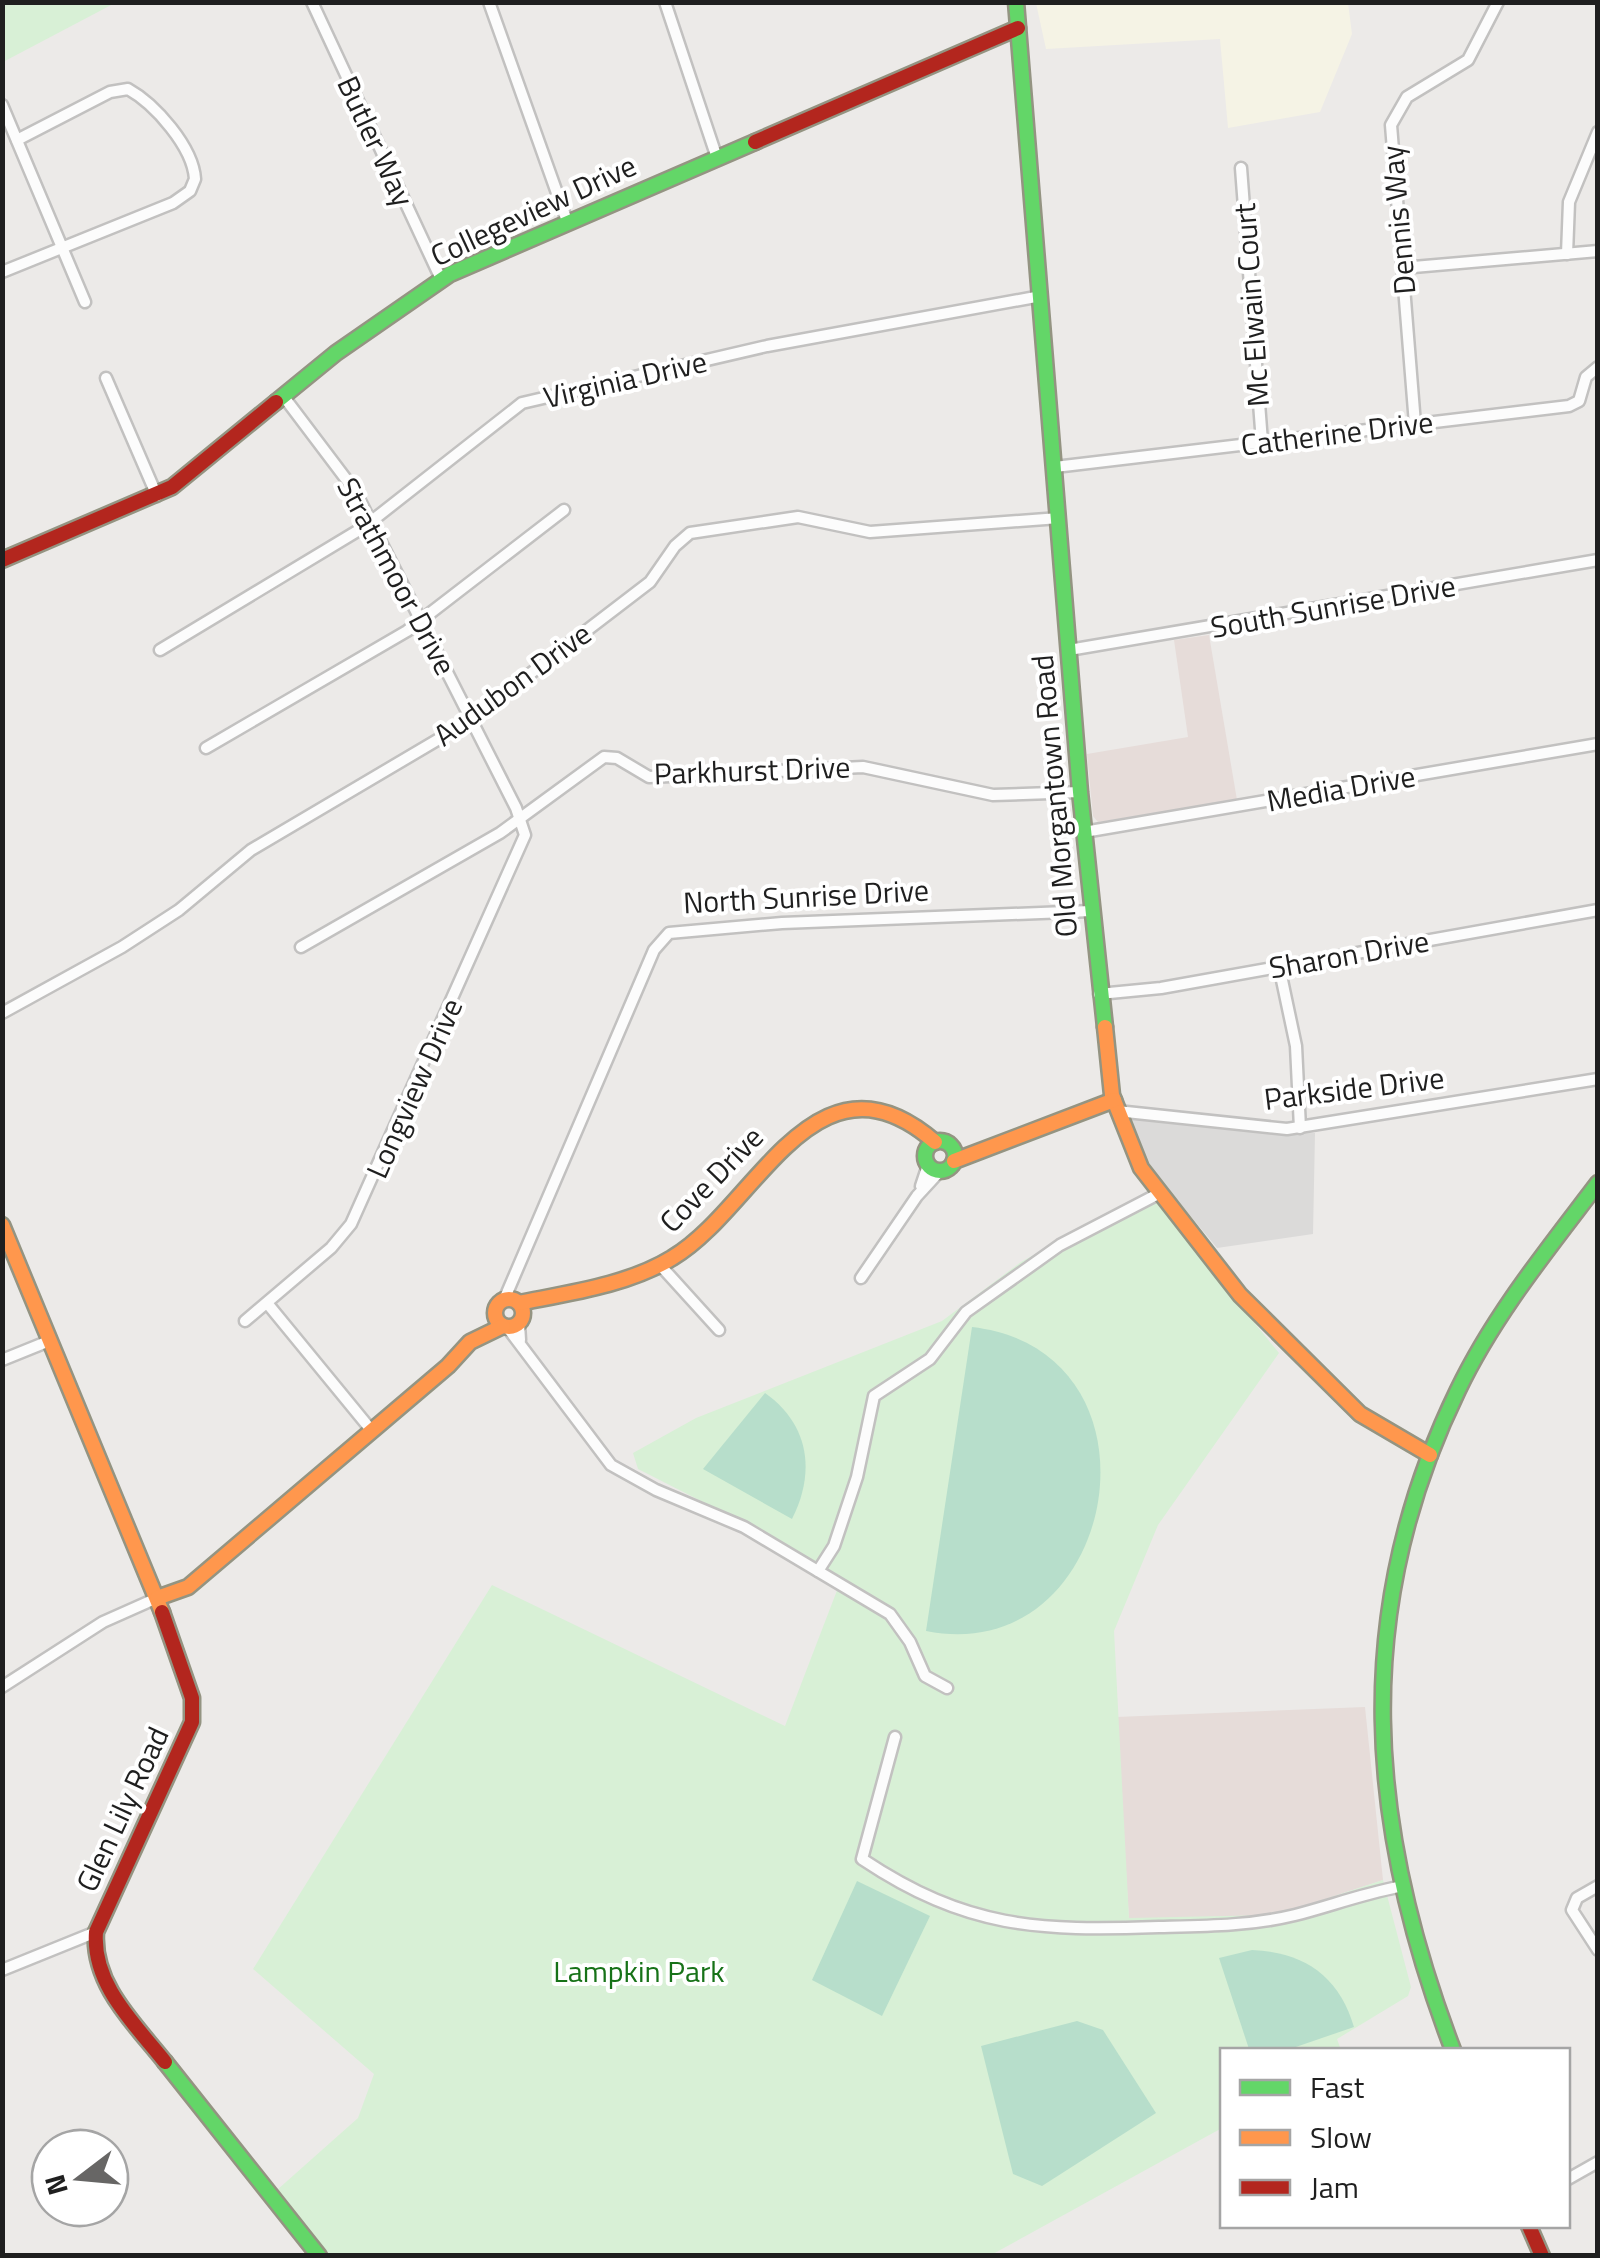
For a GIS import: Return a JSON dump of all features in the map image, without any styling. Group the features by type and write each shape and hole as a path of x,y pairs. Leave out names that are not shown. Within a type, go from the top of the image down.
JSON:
{"street":[{"name":"Butler Way","path":"312,2 441,279"},
{"path":"489,2 568,222"},
{"path":"665,2 717,158"},
{"name":"Old Morgantown Road","path":"1016,2 1080,792 1100,994 1116,1106 1134,1156 1240,1295 1370,1423 1430,1455"},
{"name":"Dennis Way","path":"1415,424 1390,136 1394,115 1407,97 1468,60 1498,2"},
{"name":"Collegeview Drive","path":"2,560 157,496 196,471 336,353 441,279 1018,28"},
{"path":"2,272 182,198 194,186 193,167 168,128 128,89 110,92 17,140"},
{"path":"2,104 86,302"},
{"path":"1568,254 1570,202 1598,132"},
{"name":"Mc Elwain Court","path":"1241,168 1262,442"},
{"path":"1402,268 1598,251"},
{"name":"Virginia Drive","path":"160,650 371,521 503,416 530,400 767,346 1041,296"},
{"name":"Catherine Drive","path":"1055,467 1569,406 1579,400 1586,377 1598,368"},
{"path":"106,378 157,496"},
{"name":"Strathmoor Drive","path":"284,397 348,478 520,818"},
{"path":"206,748 422,620 564,510"},
{"name":"Audubon Drive","path":"2,1013 122,948 179,910 250,850 471,719 650,582 675,546 690,533 798,518 870,532 1059,518"},
{"name":"South Sunrise Drive","path":"1069,650 1598,560"},
{"name":"Media Drive","path":"1084,832 1598,744"},
{"name":"Parkhurst Drive","path":"301,947 520,818 606,756 655,778 863,767 993,795 1080,792"},
{"name":"Longview Drive","path":"245,1321 331,1248 356,1215 518,858 525,834 520,818"},
{"name":"Sharon Drive","path":"1100,994 1161,988 1598,910"},
{"name":"North Sunrise Drive","path":"818,1571 744,1527 626,1476 606,1459 520,1340 511,1314 512,1281 654,950 668,933 798,922 1091,911"},
{"path":"1279,966 1296,1046 1300,1128"},
{"name":"Parkside Drive","path":"932,1158 946,1142 954,1156 980,1151 1116,1106 1271,1129 1300,1128 1598,1080"},
{"name":"Cove Drive","path":"511,1314 541,1300 660,1265 696,1241 782,1144 810,1122 846,1113 881,1111 916,1128 932,1158"},
{"path":"861,1278 917,1196 932,1158 954,1156"},
{"path":"1452,2048 1416,1952 1398,1887 1381,1773 1380,1688 1394,1585 1430,1455 1456,1394 1494,1326 1598,1183"},
{"path":"947,1688 925,1676 910,1642 890,1614 818,1571 834,1546 857,1477 874,1396 930,1359 966,1312 1029,1267 1060,1245 1160,1193"},
{"name":"Glen Lily Road","path":"2,1225 190,1685 192,1722 96,1932 93,1952 102,1981 320,2256"},
{"path":"660,1265 719,1330"},
{"path":"267,1303 372,1432"},
{"path":"2,1687 103,1622 157,1598 175,1595 188,1586 372,1432 478,1336 511,1314"},
{"path":"2,1360 49,1340"},
{"path":"895,1737 862,1859 897,1884 981,1918 1058,1931 1233,1926 1296,1915 1398,1887"},
{"path":"1596,1945 1572,1910 1577,1898 1598,1886"},
{"path":"2,1970 96,1932"},
{"path":"1570,2178 1598,2162"},
{"path":"1530,2228 1542,2256"}],"shaded area":[{"path":"1036,3 1348,3 1352,34 1320,112 1228,128 1220,39 1046,49"},
{"path":"1209,635 1237,800 1098,822 1093,816 1087,754 1188,737 1174,640"},
{"path":"1149,1118 1278,1134 1315,1133 1313,1234 1217,1248 1139,1154 1123,1119"},
{"path":"1365,1707 1383,1880 1277,1915 1129,1919 1116,1717"}],"green space":[{"path":"3,3 115,3 3,62"},
{"name":"Lampkin Park","path":"1148,1192 1279,1353 1158,1525 1114,1631 1129,1918 1277,1915 1383,1880 1411,1987 1408,1996 1337,2039 1340,2048 1220,2048 1220,2129 991,2255 328,2255 277,2190 358,2118 374,2074 253,1969 492,1585 785,1726 841,1580 770,1536 638,1469 633,1453 696,1418 942,1321 1021,1262"},
{"path":"972,1327 1037,1349 1078,1390 1098,1444 1098,1503 1079,1558 1043,1603 992,1630 926,1631"},
{"path":"765,1393 791,1419 804,1450 804,1484 792,1519 703,1469"},
{"path":"857,1881 930,1916 882,2016 812,1980"},
{"path":"1252,1950 1303,1962 1329,1981 1354,2027 1293,2048 1249,2048 1219,1958"},
{"path":"1077,2021 1103,2030 1156,2113 1042,2186 1013,2174 981,2046"}],"traffic: fast":[{"path":"1016,2 1080,792 1105,1027"},
{"path":"276,402 336,353 450,274 755,142"},
{"path":"940,1141 954,1150 955,1156 946,1170 940,1171 926,1162 925,1156 934,1142 940,1141"},
{"path":"1452,2048 1424,1966 1402,1883 1388,1801 1383,1719 1386,1637 1400,1555 1423,1473 1458,1390 1523,1283 1598,1183"},
{"path":"165,2062 319,2256"}],"traffic: slow":[{"path":"1105,1027 1112,1095 1141,1168 1240,1295 1360,1414 1430,1455"},
{"path":"954,1161 1114,1100"},
{"path":"519,1303 617,1281 672,1258 702,1235 790,1143 821,1120 855,1109 893,1115 935,1142"},
{"path":"2,1225 162,1612"},
{"path":"509,1299 519,1303 523,1313 519,1323 509,1327 499,1323 495,1313 499,1303 509,1299"},
{"path":"157,1598 188,1587 448,1366 470,1342 503,1326"}],"traffic: jam":[{"path":"755,142 1018,28"},
{"path":"2,560 172,487 276,402"},
{"path":"162,1612 192,1698 192,1722 96,1932 97,1951 108,1986 165,2062"},
{"path":"1530,2228 1542,2256"}]}
